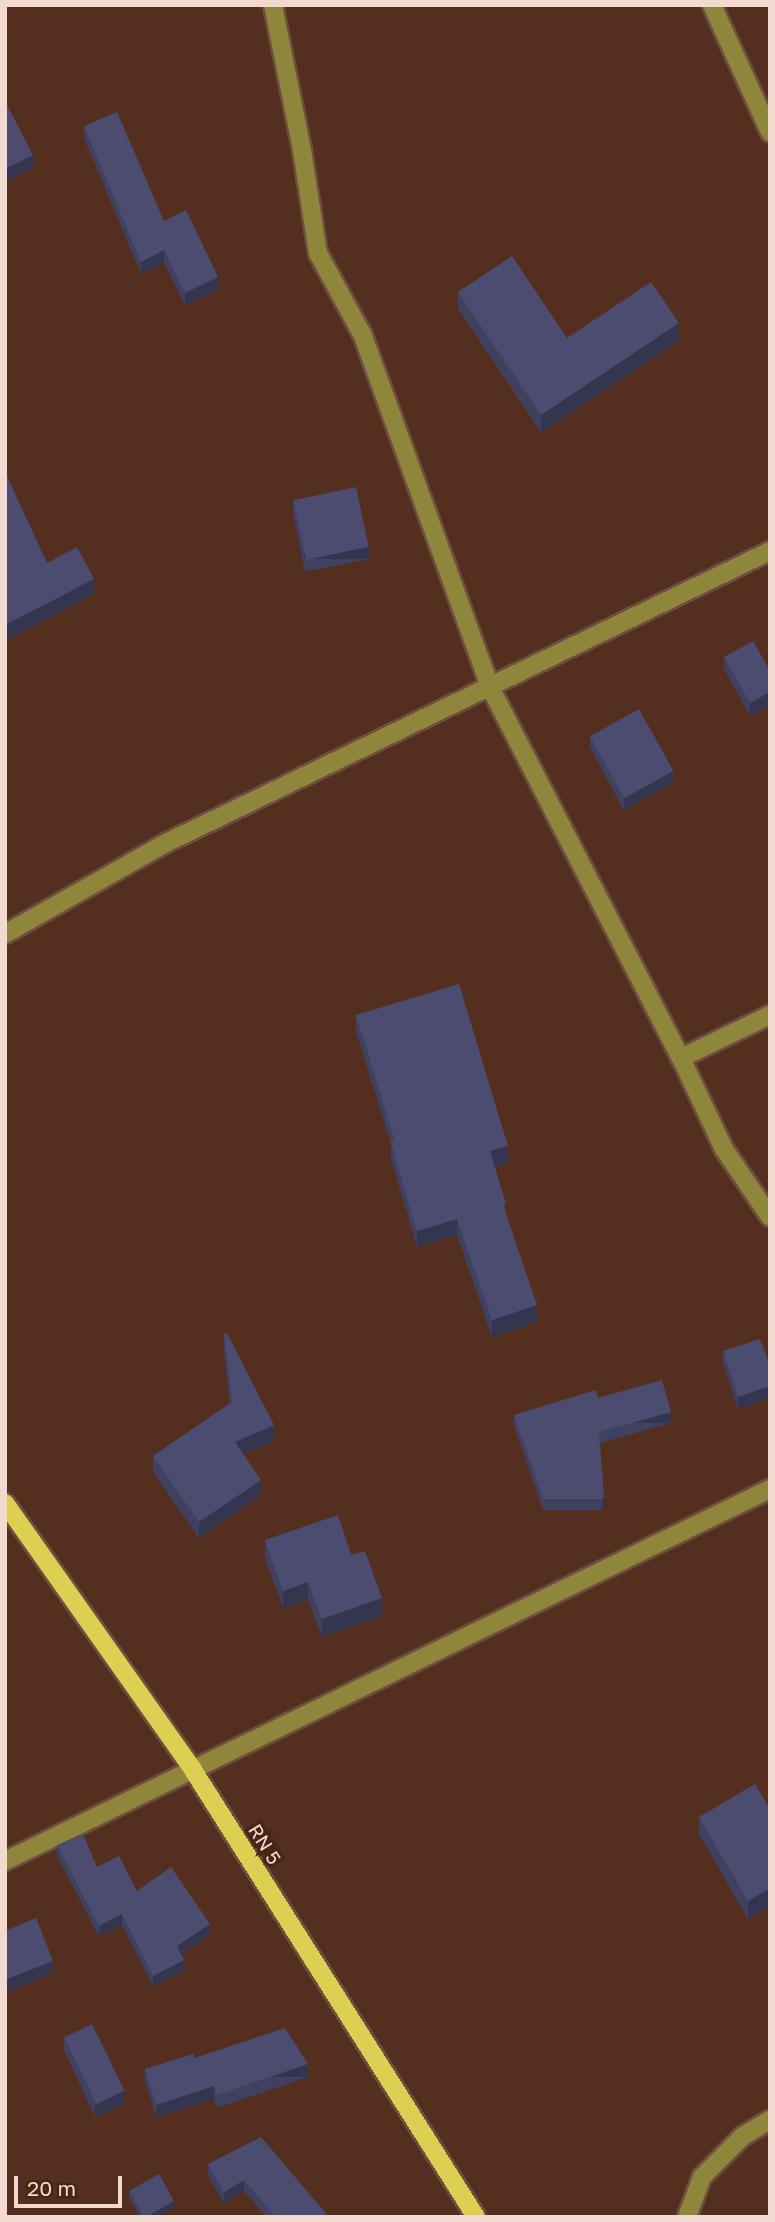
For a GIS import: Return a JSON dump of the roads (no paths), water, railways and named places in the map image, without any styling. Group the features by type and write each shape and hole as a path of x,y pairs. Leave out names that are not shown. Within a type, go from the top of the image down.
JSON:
{"main road":[{"name":"RN 5","path":"5,1503 193,1770 476,2217"}],"street":[{"path":"273,5 302,150 318,253 363,336 489,685 681,1058 724,1149 770,1217"},
{"path":"712,5 770,132"},
{"path":"5,934 166,842 770,551"},
{"path":"681,1058 770,1015"},
{"path":"5,1861 770,1489"},
{"path":"687,2217 702,2177 743,2136 770,2120"}]}
